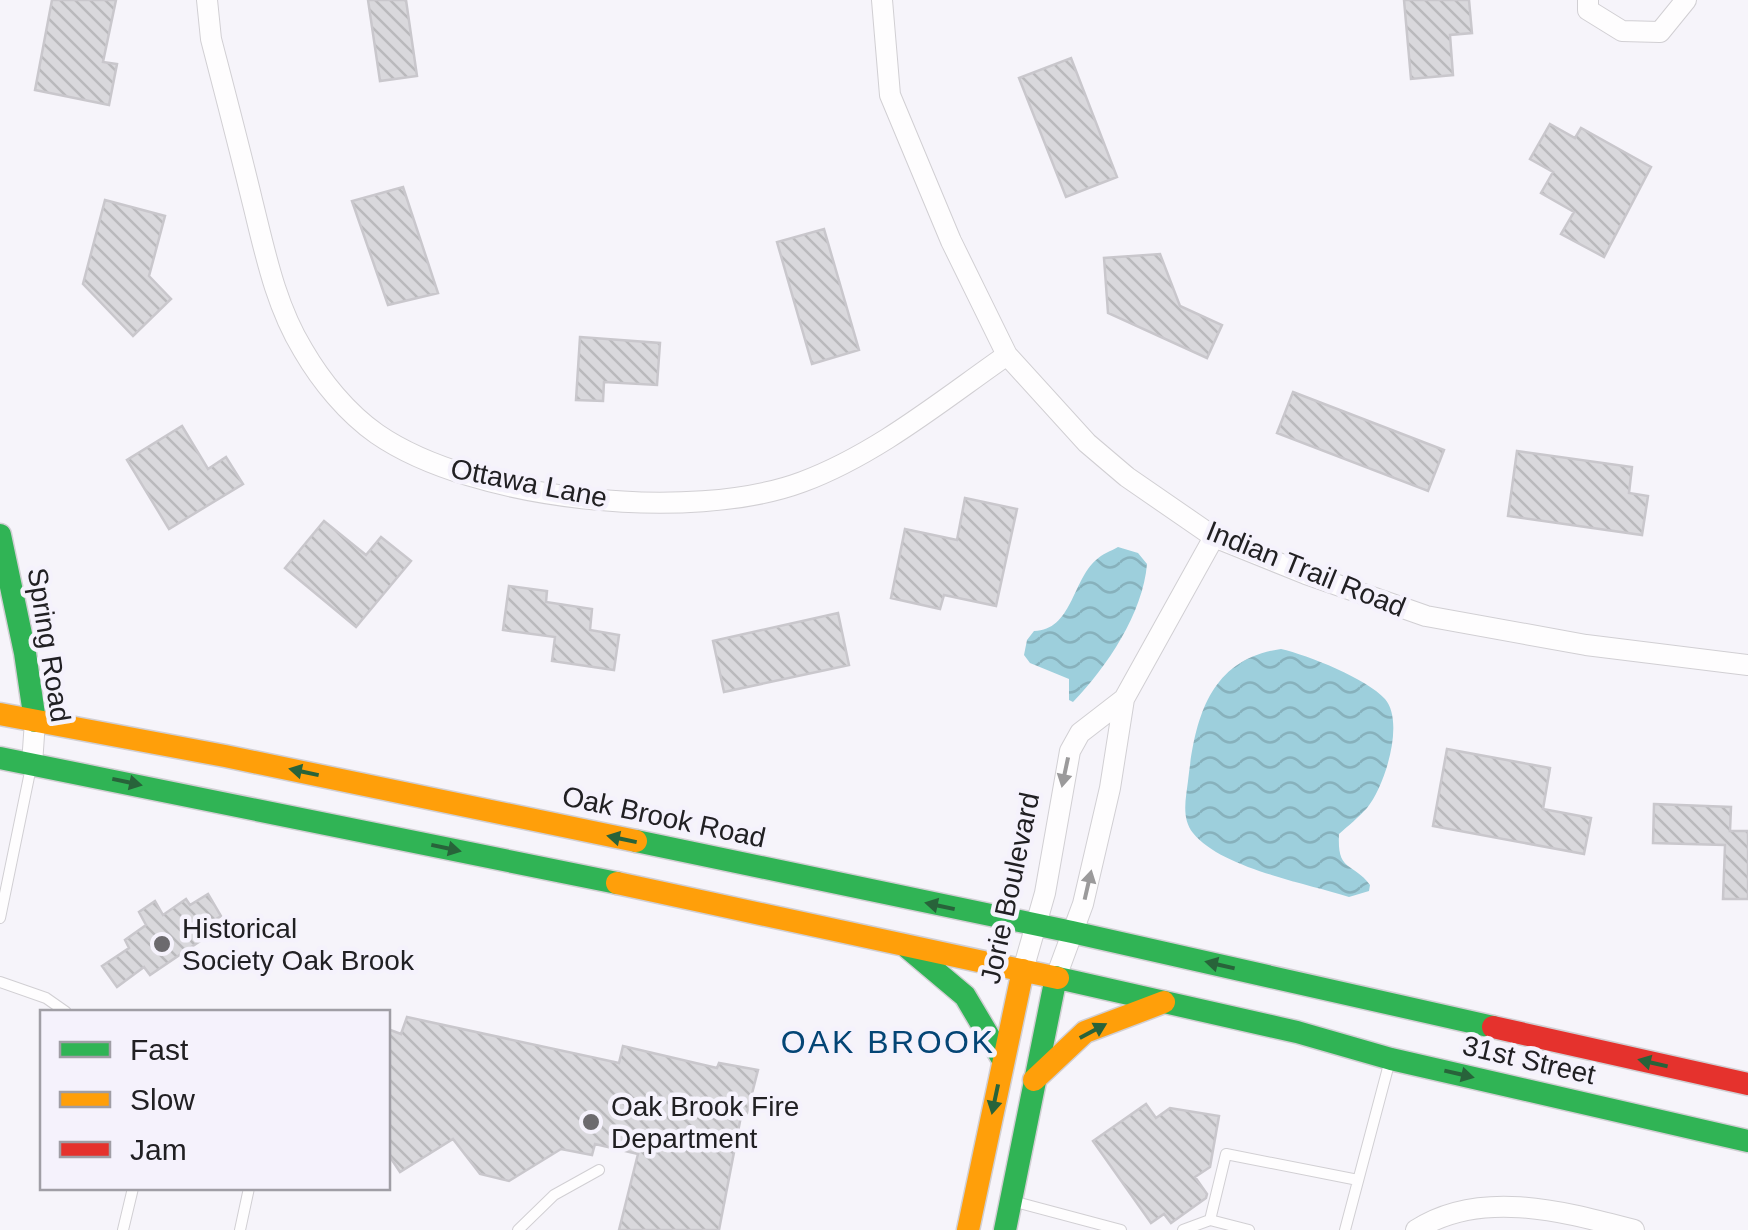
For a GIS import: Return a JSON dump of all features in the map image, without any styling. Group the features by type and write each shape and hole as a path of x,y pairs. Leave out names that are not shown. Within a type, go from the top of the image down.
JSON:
{"main road":[{"name":"Spring Road","path":"0,536 35,722"},
{"name":"Oak Brook Road","path":"0,714 226,756 1315,986"},
{"path":"0,758 902,943 1164,1002"},
{"path":"902,943 965,996 1004,1060"},
{"name":"Jorie Boulevard","path":"968,1230 1023,970"},
{"name":"Jorie Boulevard","path":"1004,1230 1056,977"},
{"name":"31st Street","path":"1315,986 1748,1084"},
{"path":"1034,1080 1085,1032 1164,1002"},
{"name":"31st Street","path":"1164,1002 1748,1141"}],"street":[{"name":"Ottawa Lane","path":"207,0 212,39 284,318 304,352 346,407 376,434 422,460 567,496 656,504 743,499 799,483 845,464 900,431 1007,355"},
{"name":"Indian Trail Road","path":"882,0 890,95 951,241 1007,355 1100,454 1164,506 1214,537 1426,616 1586,645 1748,665"},
{"path":"1588,0 1588,10 1622,31 1660,32 1686,0"},
{"name":"Jorie Boulevard","path":"1056,977 1084,904 1110,788 1124,699 1214,537"},
{"name":"Jorie Boulevard","path":"1023,970 1054,848 1058,805 1070,751 1080,734 1124,699"},
{"name":"Spring Road","path":"32,764 35,722"},
{"path":"1416,1230 1451,1214 1530,1207 1634,1230"}],"lane":[{"path":"0,918 32,764"},
{"path":"0,982 46,998 63,1010"},
{"path":"1345,1230 1391,1058"},
{"path":"1210,1220 1226,1154 1358,1180"},
{"path":"518,1230 554,1195 599,1170"},
{"path":"123,1230 133,1190"},
{"path":"240,1230 249,1190"},
{"path":"1010,1201 1122,1230"},
{"path":"1183,1230 1210,1220 1249,1230"}],"water":[{"path":"1118,547 1138,553 1147,564 1139,601 1121,638 1073,702 1069,700 1069,679 1030,663 1024,655 1027,640 1034,631 1047,629 1064,614 1088,569"},
{"path":"1281,649 1351,676 1376,691 1391,709 1393,738 1380,785 1367,808 1339,834 1343,861 1370,885 1369,891 1349,897 1243,865 1206,845 1187,821 1195,736 1210,696 1237,665"}],"building":[{"path":"52,0 116,0 103,62 117,64 109,105 35,90"},
{"path":"368,0 406,0 417,76 380,81"},
{"path":"1404,0 1469,0 1472,33 1450,35 1453,75 1411,79"},
{"path":"1071,58 1117,177 1066,197 1019,78"},
{"path":"1550,124 1575,138 1581,128 1651,167 1604,257 1561,234 1574,212 1541,193 1553,172 1530,159"},
{"path":"403,187 438,293 388,305 352,201"},
{"path":"105,200 165,216 149,276 171,299 133,336 83,284"},
{"path":"824,229 859,350 812,364 777,242"},
{"path":"1160,254 1180,306 1222,325 1207,358 1108,313 1104,258"},
{"path":"580,337 660,343 657,385 604,382 603,401 576,400"},
{"path":"1293,392 1444,450 1428,491 1277,433"},
{"path":"182,426 208,469 226,457 243,484 169,529 127,460"},
{"path":"1517,451 1632,467 1629,493 1648,496 1642,535 1508,516"},
{"path":"965,498 1017,509 996,606 944,595 940,609 891,598 905,529 957,540"},
{"path":"324,521 366,555 381,537 411,561 356,627 285,568"},
{"path":"509,586 547,591 546,602 592,609 590,630 619,635 614,670 552,661 555,637 503,630"},
{"path":"838,613 849,665 724,692 713,641"},
{"path":"1447,749 1550,768 1543,809 1591,818 1584,854 1433,826"},
{"path":"1654,804 1731,807 1730,831 1748,831 1748,899 1723,899 1725,845 1653,843"},
{"name":"Historical Society Oak Brook","path":"208,894 221,916 205,926 209,935 150,975 144,967 117,987 102,966 129,948 125,940 146,925 139,912 155,901 163,915 186,899 190,905"},
{"name":"Oak Brook Fire Department","path":"407,1017 619,1063 623,1046 717,1068 719,1063 758,1070 747,1113 742,1111 719,1230 619,1230 638,1154 595,1144 592,1155 561,1149 509,1181 480,1174 453,1139 400,1172 390,1157 390,1030 401,1034"},
{"path":"1146,1104 1156,1118 1170,1108 1219,1116 1210,1167 1195,1177 1206,1198 1171,1223 1164,1214 1151,1223 1093,1141"}],"traffic: fast":[{"path":"0,535 35,721"},
{"path":"0,758 617,883"},
{"path":"636,841 1072,932 1493,1027"},
{"path":"908,948 965,996 1003,1060"},
{"path":"1005,1230 1056,977"},
{"path":"1058,978 1748,1141"}],"traffic: slow":[{"path":"0,714 636,841"},
{"path":"617,883 1058,978"},
{"path":"968,1230 1023,970"},
{"path":"1034,1080 1085,1032 1164,1002"}],"traffic: jam":[{"path":"1493,1027 1748,1084"}],"place":[{"name":"Historical Society Oak Brook","path":"162,944"},
{"name":"Oak Brook Fire Department","path":"591,1122"}],"district":[{"name":"OAK BROOK","path":"888,1042"}]}
